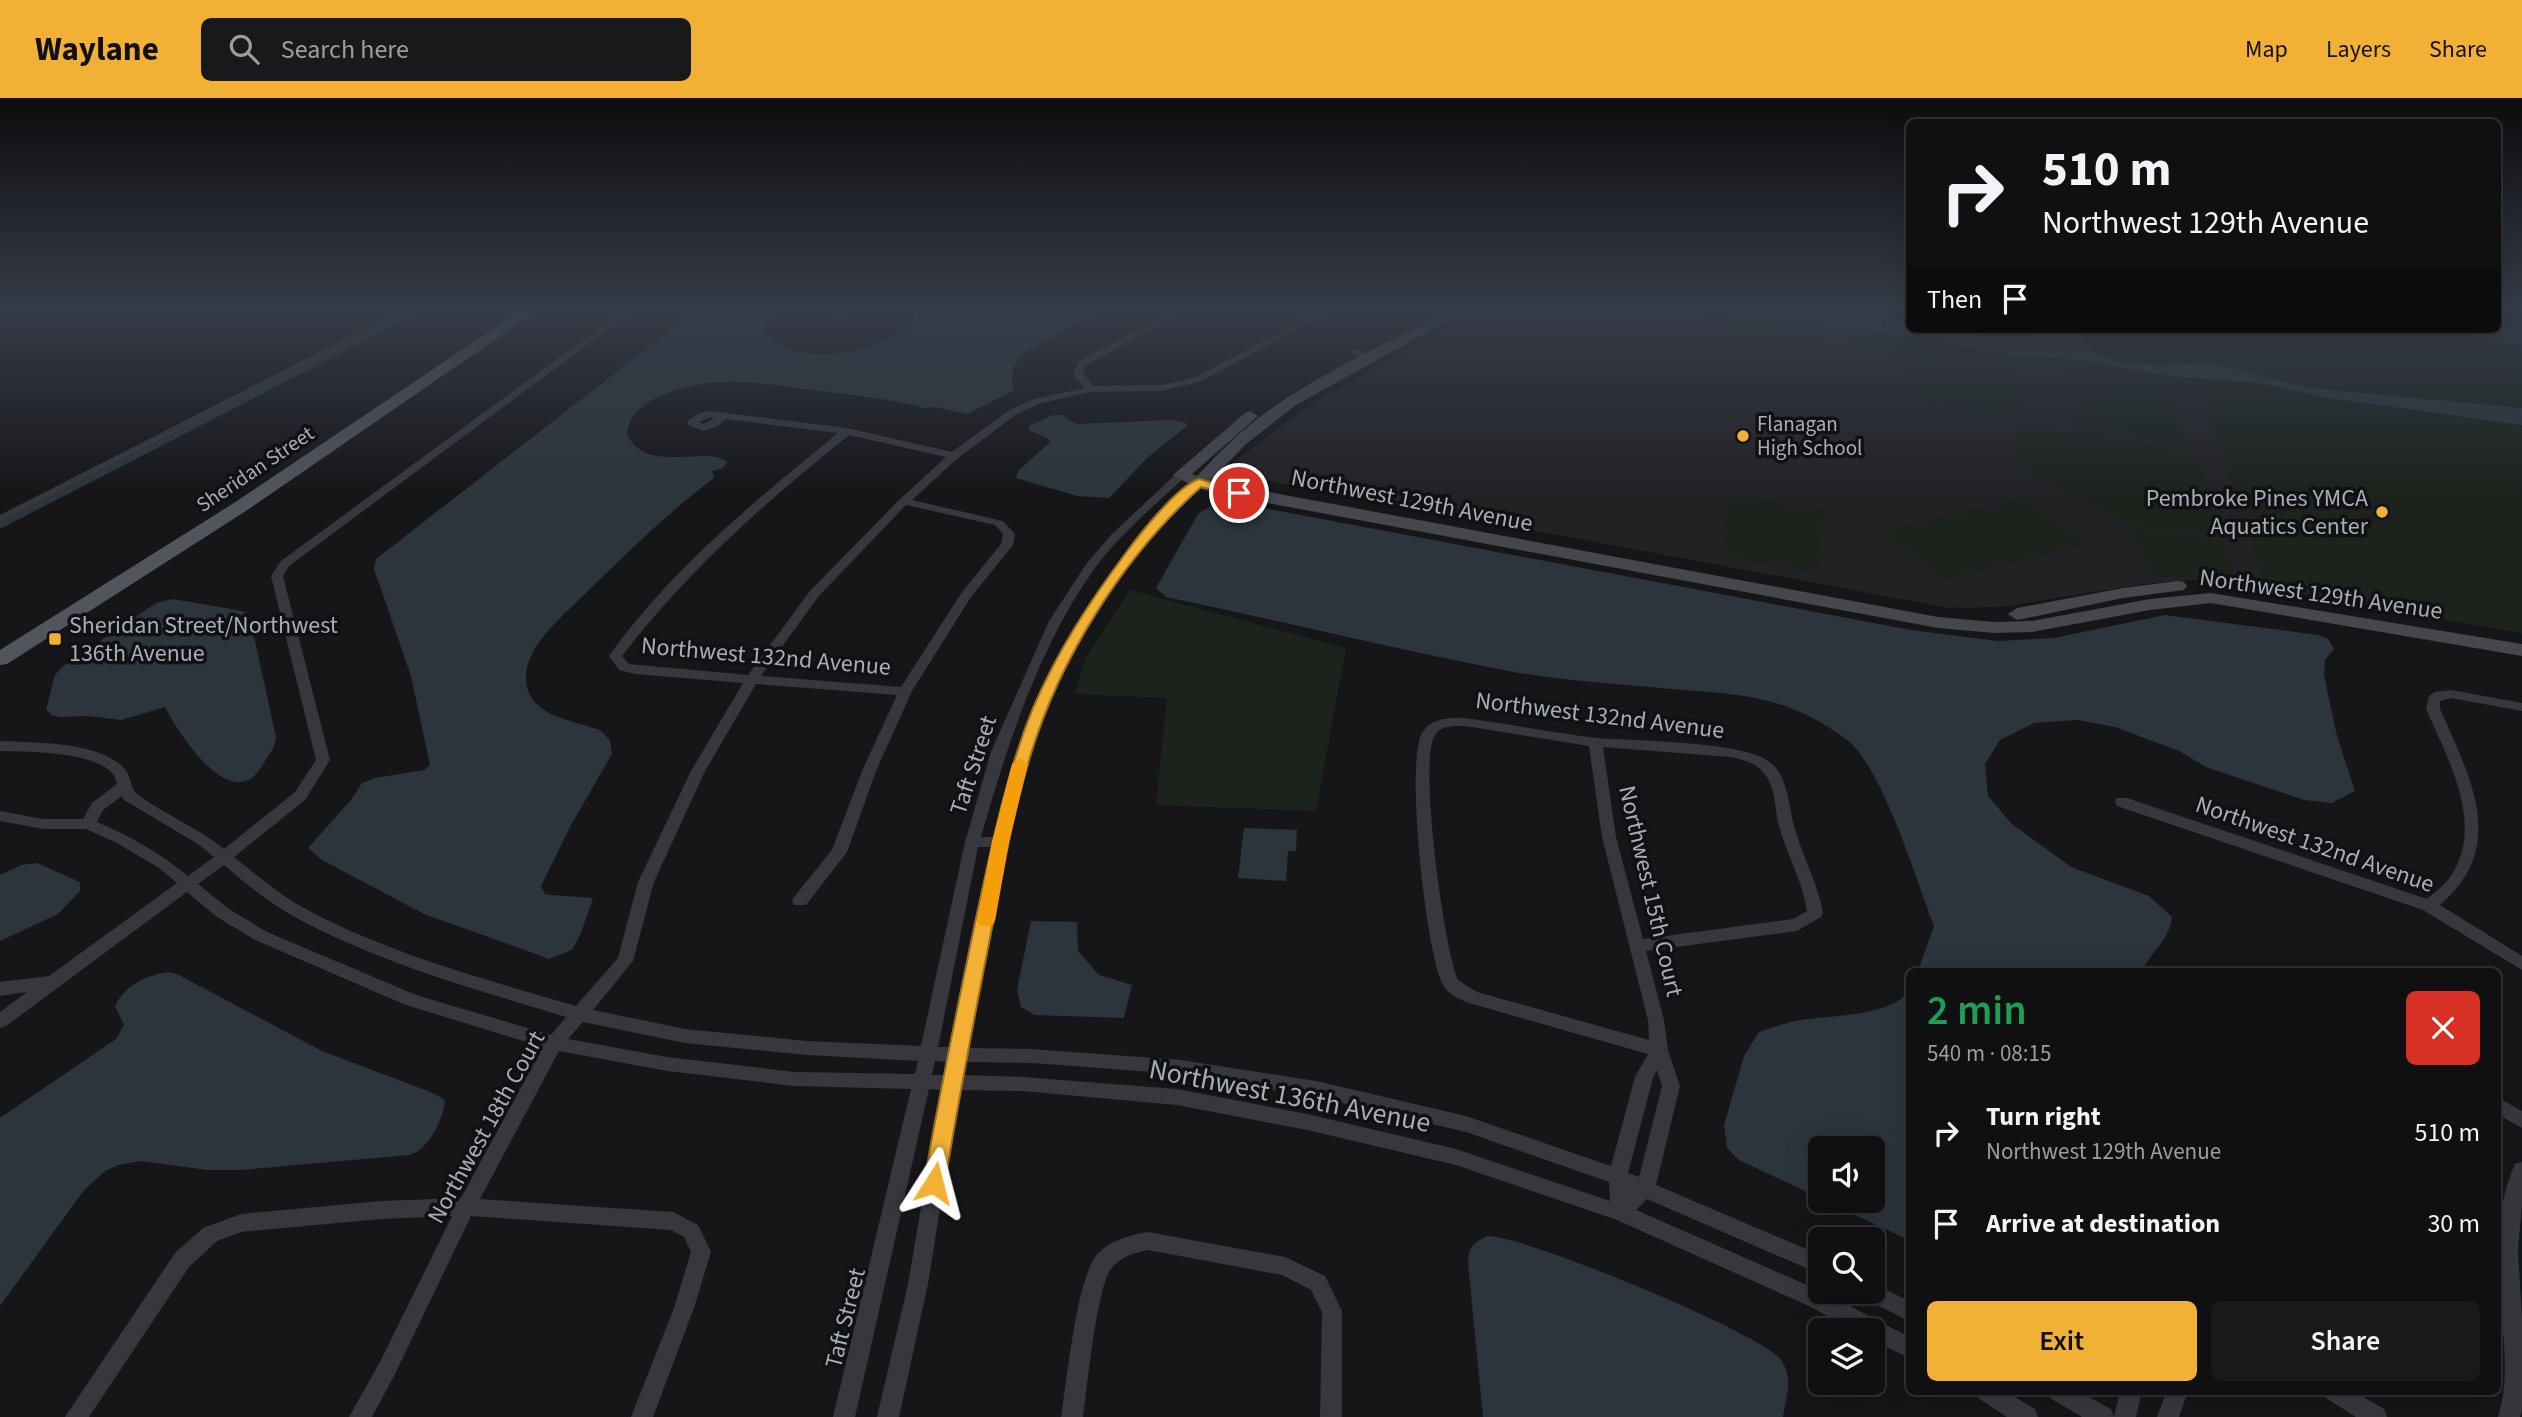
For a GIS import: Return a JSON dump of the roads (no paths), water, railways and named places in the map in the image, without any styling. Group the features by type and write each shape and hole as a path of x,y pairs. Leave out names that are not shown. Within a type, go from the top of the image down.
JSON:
{"main road":[{"name":"Sheridan Street","path":"0,643 232,498 422,372"},
{"name":"Sheridan Street","path":"0,659 221,520 440,372"}],"street":[{"path":"0,519 289,372"},
{"path":"0,1021 224,858 300,796 323,760 278,576 285,564 546,372"},
{"path":"1078,372 1091,388"},
{"name":"Northwest 18th Court","path":"360,1417 388,1367 466,1207 554,1043 625,961 646,882 698,771 752,679 814,594 904,501 954,456 1013,412 1038,401 1091,388 1161,388 1196,380 1212,372"},
{"name":"Taft Street","path":"844,1417 922,1081 972,842 998,752 1055,621 1091,566 1116,536 1224,435 1268,402 1328,372"},
{"name":"Taft Street","path":"888,1417 918,1284 951,1082 1001,842 1022,756 1042,705 1084,621 1119,571 1168,510 1241,440 1337,372"},
{"path":"723,416 847,431 954,456"},
{"name":"Northwest 132nd Avenue","path":"847,431 768,495 696,562 635,629 615,656 624,667 905,691"},
{"name":"Northwest 129th Avenue","path":"1181,475 1203,479 1214,488 1696,572 1961,614 2033,613 2161,586 2199,586 2249,591 2522,639"},
{"path":"800,901 839,852 869,771 905,691 966,595 1007,545 1009,534 999,523 904,501"},
{"path":"1091,566 1119,571"},
{"name":"Northwest 129th Avenue","path":"1696,572 1901,617 1965,626 2049,625 2176,598 2211,598 2522,650"},
{"path":"2430,906 2455,882 2469,857 2473,824 2468,792 2433,709 2434,699 2440,695 2451,694 2522,707"},
{"path":"1018,704 1042,705"},
{"name":"Northwest 132nd Avenue","path":"1636,946 1797,925 1815,913 1813,895 1788,833 1774,777 1767,767 1757,760 1723,752 1595,742 1465,722 1448,721 1437,726 1427,736 1424,754 1427,849 1441,961 1450,984 1479,999 1659,1050"},
{"name":"Northwest 15th Court","path":"1595,742 1609,837 1656,1020 1659,1050 1671,1086 1646,1187 1621,1213"},
{"name":"Northwest 136th Avenue","path":"0,746 66,750 92,755 114,766 124,778 129,796 203,840 297,911 343,934 442,973 579,1014 685,1036 807,1048 1032,1056 1181,1068 1316,1090 1466,1124 1646,1187 1808,1260"},
{"path":"88,824 97,807 126,785"},
{"name":"Northwest 132nd Avenue","path":"2122,802 2430,906 2522,964"},
{"name":"Northwest 136th Avenue","path":"0,816 43,824 88,824 164,864 223,913 261,936 412,1000 554,1043 667,1064 795,1079 1023,1084 1177,1097 1282,1117 1455,1157 1621,1213 1818,1300 1906,1346"},
{"path":"972,842 1001,842"},
{"path":"0,989 57,982"},
{"path":"1621,1213 1618,1177 1644,1077 1659,1050"},
{"path":"2501,1107 2522,1119"},
{"path":"2509,1417 2516,1372 2507,1258 2516,1186 2522,1170"},
{"path":"76,1417 182,1260 210,1234 241,1223 381,1210 466,1207 673,1221 691,1231 701,1252 684,1308 642,1417"},
{"path":"1072,1417 1100,1266 1126,1244 1148,1241 1285,1266 1318,1283 1332,1311 1331,1417"},
{"path":"1885,1299 1906,1309"},
{"path":"1991,1395 2027,1417"},
{"path":"2064,1395 2103,1417"},
{"path":"2125,1417 2131,1395"},
{"path":"2168,1417 2176,1395"},
{"path":"2340,1395 2376,1417"}],"waterway":[{"path":"0,526 301,372"}],"place":[{"name":"Flanagan High School","path":"1743,436"},
{"name":"Pembroke Pines YMCA Aquatics Center","path":"2382,512"},
{"name":"Sheridan Street/Northwest 136th Avenue","path":"55,639"}]}
